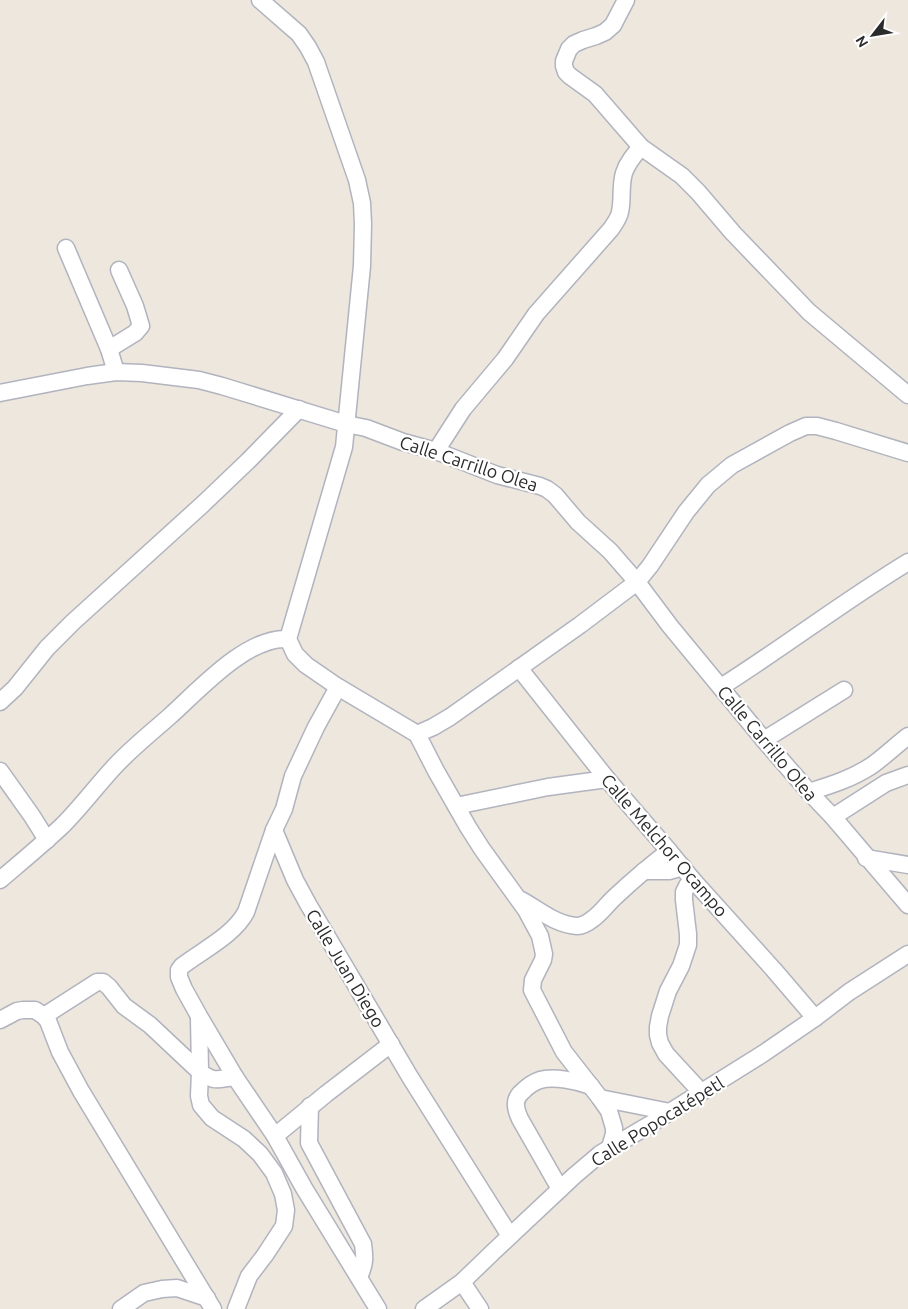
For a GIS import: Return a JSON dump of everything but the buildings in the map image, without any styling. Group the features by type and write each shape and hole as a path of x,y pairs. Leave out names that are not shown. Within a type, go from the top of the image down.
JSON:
{"street":[{"path":"260,0 299,34 316,62 357,180 362,203 363,224 362,266 345,440 340,463 288,639 300,660 338,686 417,734 482,849 517,898 540,936 544,960 533,980 532,990 564,1052 596,1092 609,1112 614,1134 610,1147"},
{"path":"626,0 613,25 605,32 574,44 569,49 564,66 570,76 595,94 641,147 682,176 733,233 809,312 908,395"},
{"path":"436,452 463,410 504,359 536,314 611,229 620,212 623,174 626,166 641,147"},
{"path":"66,248 109,349 116,372"},
{"path":"109,349 136,333 141,326 135,306 119,270"},
{"name":"Calle Carrillo Olea","path":"0,393 116,372 199,380 346,424 359,426 498,475 547,489 555,495 578,522 610,551 637,582 670,626 764,740 908,905"},
{"path":"0,702 15,688 47,648 73,622 203,504 298,409"},
{"path":"417,734 450,717 580,625 637,582 686,512 708,485 732,465 806,426 817,426 908,453"},
{"path":"721,687 871,584 908,562"},
{"path":"0,880 65,823 117,764 217,673 246,652 260,645 280,638 288,639"},
{"name":"Calle Melchor Ocampo","path":"519,668 607,779 815,1018"},
{"path":"338,686 293,776 284,808 274,830 246,912 242,919 230,930 179,970 179,977 234,1077 275,1136 304,1188 378,1309"},
{"path":"764,740 844,690"},
{"path":"809,792 842,782 871,766 908,736"},
{"path":"882,786 889,753"},
{"path":"0,771 32,816 46,840"},
{"path":"833,817 882,786 908,775"},
{"path":"456,806 548,787 607,779"},
{"path":"842,782 882,786"},
{"path":"32,816 65,823"},
{"name":"Calle Juan Diego","path":"274,830 308,904 410,1077 510,1236"},
{"path":"517,898 563,923 575,926 581,925 598,916 609,903 669,851"},
{"path":"866,858 908,864"},
{"path":"644,871 687,873 684,900 688,945 681,966 666,998 659,1022 658,1035 666,1054 701,1092"},
{"name":"Calle Popocatépetl","path":"424,1309 462,1282 560,1189 610,1147 764,1053 849,992 908,954"},
{"path":"44,1016 97,982 103,982 106,983 124,1006 150,1025 208,1078 217,1080 234,1077"},
{"path":"0,1020 17,1011 35,1010 48,1021 60,1052 82,1091 210,1304"},
{"path":"199,1016 199,1096 202,1105 212,1118 244,1139 260,1154 274,1173 283,1194 286,1210 284,1226 249,1276 236,1309"},
{"path":"275,1136 310,1106 391,1044"},
{"path":"560,1189 516,1112 515,1103 520,1093 534,1082 542,1079 580,1082 596,1092 670,1112"},
{"path":"304,1188 309,1143 310,1106"},
{"path":"309,1143 363,1244 364,1266 358,1277"},
{"path":"462,1282 480,1309"},
{"path":"121,1309 144,1293 177,1288 210,1304"}]}
